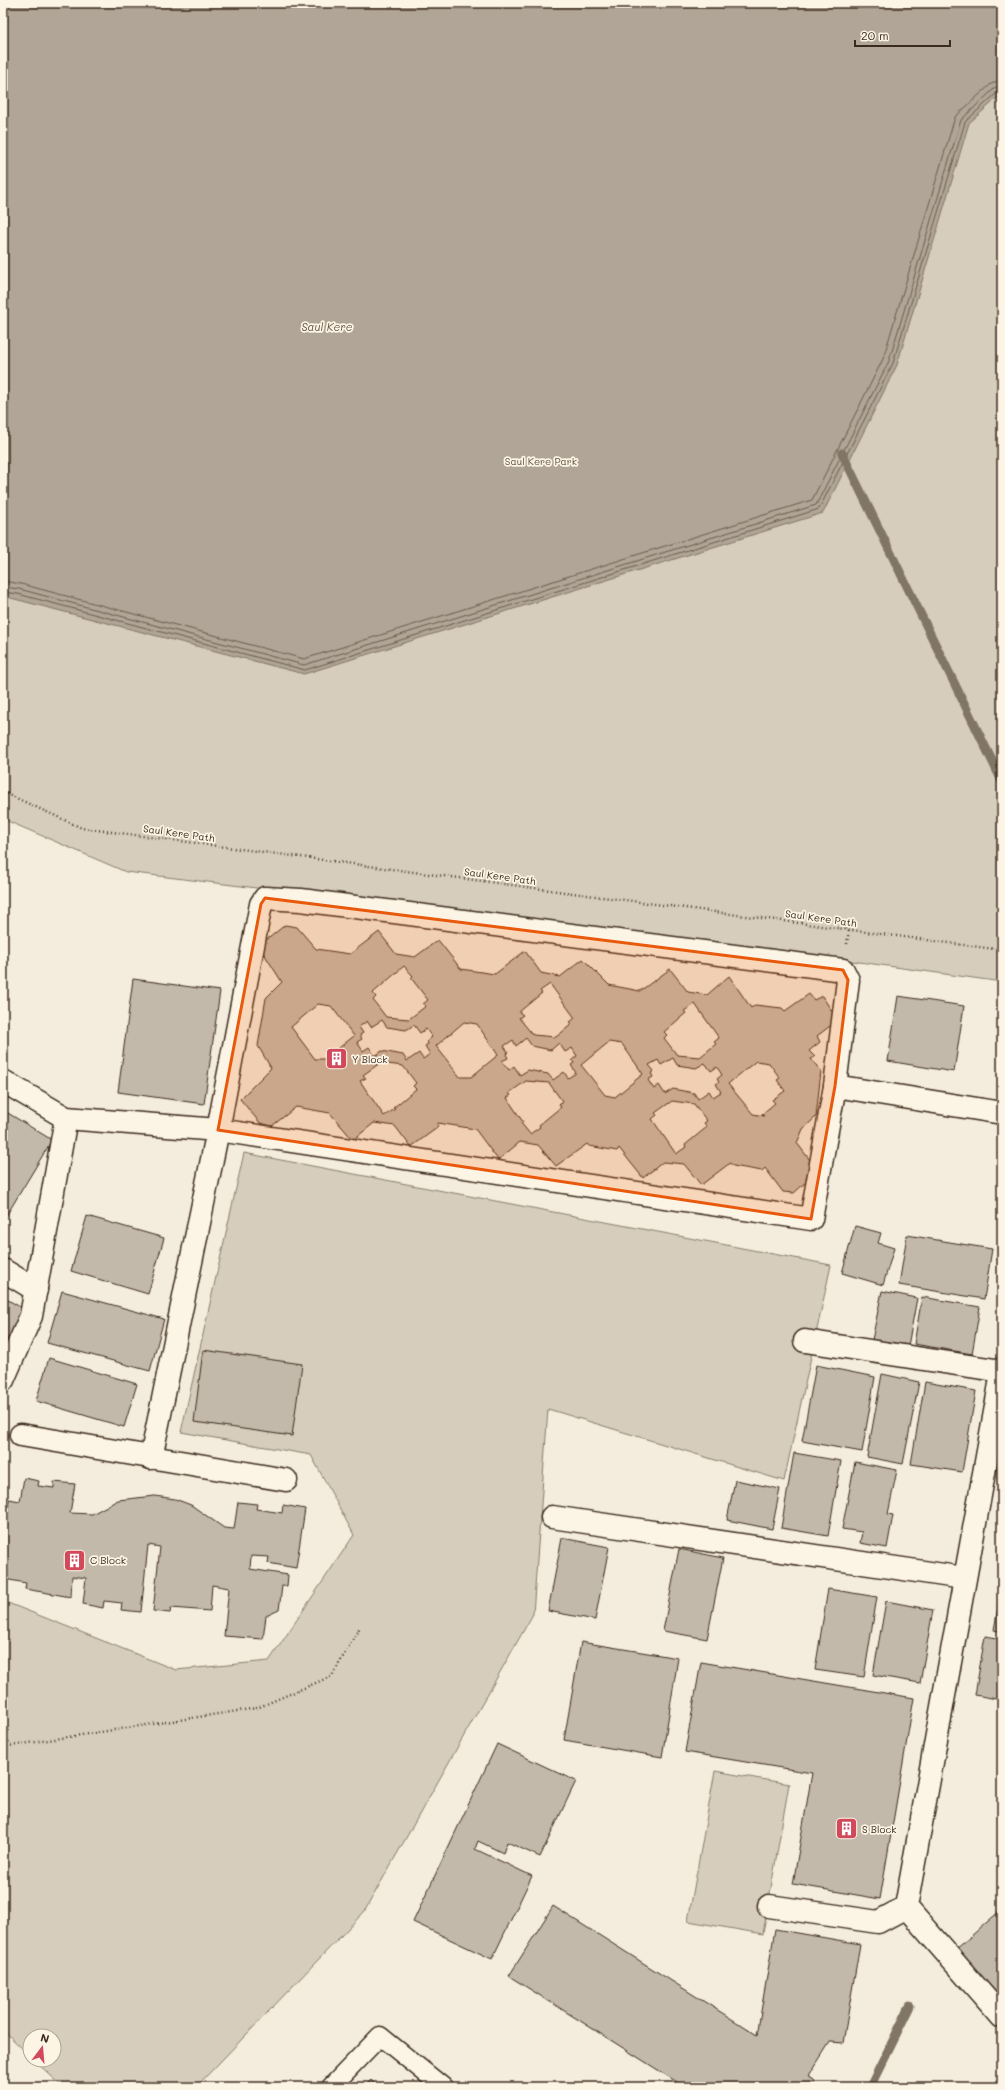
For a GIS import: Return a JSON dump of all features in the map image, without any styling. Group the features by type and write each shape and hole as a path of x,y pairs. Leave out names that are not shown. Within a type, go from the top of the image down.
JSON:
{"street":[{"path":"3,1081 66,1118 218,1130 811,1219 835,1086 848,980 843,970 301,900 264,898 261,904 218,1130 151,1458"},
{"path":"835,1086 1002,1113"},
{"path":"3,1380 31,1316 66,1118"},
{"path":"3,1270 36,1290"},
{"path":"805,1341 1002,1372 906,1907"},
{"path":"21,1435 286,1480"},
{"path":"552,1517 964,1578"},
{"path":"769,1906 878,1922 906,1907"},
{"path":"906,1907 1002,2017"}],"lane":[{"path":"331,2087 380,2036 443,2087"}],"path":[{"name":"Saul Kere Path","path":"3,792 82,828 1002,950"},
{"path":"3,1747 256,1708 332,1676 360,1627"}],"highlighted area":[{"path":"265,898 843,970 848,980 835,1086 811,1219 218,1130 261,904"}],"green space":[{"name":"Saul Kere","path":"3,3 1002,3 1002,982 845,960 126,872 3,819"},
{"path":"244,1153 831,1265 784,1481 548,1409 533,1614 364,1912 196,2087 63,2087 43,2068 62,2068 62,2028 22,2028 22,2048 3,2030 3,1601 176,1670 269,1661 354,1535 311,1455 181,1432"},
{"path":"715,1771 789,1784 763,1934 688,1921"}],"water":[{"name":"Saul Kere","path":"3,3 1002,3 1002,94 969,123 897,365 823,513 304,674 3,596"}],"building":[{"name":"Y Block","path":"285,925 297,927 316,949 350,954 379,932 396,954 415,957 438,940 461,969 495,974 525,951 541,973 560,977 583,959 609,985 640,991 670,969 688,992 707,995 729,976 751,1008 755,1005 782,1008 785,1011 809,994 814,1000 822,996 838,1020 817,1036 820,1042 809,1051 815,1057 811,1059 821,1071 816,1117 803,1129 797,1143 818,1171 794,1193 783,1192 765,1168 762,1171 733,1166 730,1163 701,1185 684,1164 663,1162 643,1178 619,1148 617,1151 589,1146 587,1144 556,1166 538,1145 520,1142 498,1160 475,1129 438,1123 437,1128 411,1147 395,1126 374,1123 353,1140 330,1113 296,1107 272,1126 260,1123 240,1099 271,1068 258,1046 266,998 282,982 259,946","holes":["404,966 413,976 411,978 428,1000 423,1004 426,1006 409,1019 386,1017 373,1000 376,997 373,993","550,984 575,1018 570,1022 572,1024 556,1037 533,1035 519,1018 523,1015 519,1012 542,993 540,991","318,1004 331,1006 354,1036 325,1059 315,1059 291,1027","695,1004 719,1038 714,1042 716,1044 700,1057 677,1055 664,1038 667,1035 664,1032 686,1013 684,1011","382,1020 387,1027 406,1030 414,1025 420,1033 426,1029 432,1037 427,1041 428,1044 425,1046 430,1054 423,1059 419,1053 407,1061 403,1055 382,1051 375,1056 369,1047 363,1051 357,1042 362,1039 360,1035 363,1033 359,1027 367,1021 371,1027","464,1022 477,1024 498,1055 471,1077 460,1077 436,1046","526,1038 532,1046 551,1050 559,1043 565,1052 572,1048 577,1056 572,1060 574,1063 571,1065 576,1073 568,1078 564,1072 553,1080 548,1074 528,1070 520,1075 514,1066 509,1070 502,1061 508,1058 506,1054 508,1052 504,1046 513,1040 516,1046","609,1042 622,1044 643,1074 615,1097 605,1095 581,1065","673,1058 677,1065 696,1068 705,1063 711,1071 717,1067 722,1075 717,1079 719,1082 716,1084 721,1092 713,1097 709,1091 698,1099 694,1093 673,1089 665,1094 659,1085 654,1089 648,1080 653,1077 651,1073 654,1071 649,1065 658,1060 661,1065","756,1061 769,1063 780,1078 777,1080 785,1091 772,1100 775,1103 762,1114 764,1116 753,1114 728,1084","380,1063 403,1066 416,1083 413,1086 416,1089 393,1108 395,1109 384,1116 360,1081 366,1078 363,1075","526,1081 549,1083 562,1101 559,1104 561,1107 539,1125 540,1127 530,1134 521,1123 523,1122 507,1098 511,1095 509,1093","672,1101 694,1104 707,1121 704,1123 707,1127 685,1145 686,1147 676,1154 652,1119 657,1115 655,1113"]},
{"path":"133,979 220,991 204,1104 118,1092"},
{"path":"898,996 964,1006 954,1072 888,1061"},
{"path":"3,1110 52,1140 3,1221"},
{"path":"87,1216 164,1238 148,1294 71,1271"},
{"path":"855,1226 881,1233 878,1243 894,1248 883,1285 842,1273"},
{"path":"907,1235 992,1249 984,1299 899,1285"},
{"path":"62,1291 164,1319 150,1371 47,1343"},
{"path":"882,1291 917,1298 908,1346 872,1340"},
{"path":"3,1297 27,1311 3,1352"},
{"path":"922,1297 980,1307 972,1354 914,1344"},
{"path":"203,1350 302,1364 292,1436 194,1422"},
{"path":"49,1358 137,1384 124,1427 36,1401"},
{"path":"816,1365 875,1377 862,1452 802,1441"},
{"path":"882,1374 919,1382 903,1464 867,1457"},
{"path":"925,1382 976,1391 962,1472 911,1464"},
{"path":"794,1453 841,1461 828,1536 781,1528"},
{"path":"855,1462 897,1470 888,1514 893,1515 887,1548 860,1543 862,1532 842,1529"},
{"name":"C Block","path":"24,1478 39,1481 38,1486 54,1488 54,1482 75,1484 70,1513 92,1514 118,1500 155,1496 175,1499 191,1505 224,1528 234,1529 238,1502 257,1504 256,1509 282,1513 283,1505 305,1509 296,1568 268,1563 269,1557 251,1556 250,1569 288,1575 287,1586 282,1586 279,1610 266,1616 263,1639 224,1636 229,1588 212,1585 210,1611 171,1608 170,1613 153,1611 160,1547 148,1545 141,1612 121,1610 122,1603 104,1601 103,1608 83,1604 86,1578 72,1576 71,1597 25,1589 26,1583 4,1579 3,1538 9,1499 20,1501"},
{"path":"735,1480 780,1489 772,1529 727,1520"},
{"path":"562,1538 609,1547 595,1620 548,1611"},
{"path":"679,1549 723,1558 707,1639 663,1631"},
{"path":"1002,1585 1002,1632 994,1630"},
{"path":"828,1589 877,1597 864,1677 815,1670"},
{"path":"886,1601 933,1610 920,1683 873,1675"},
{"path":"985,1636 1002,1639 1002,1700 975,1695"},
{"path":"581,1642 678,1658 662,1757 564,1740"},
{"name":"S Block","path":"701,1662 914,1698 880,1899 793,1884 812,1773 685,1752"},
{"path":"497,1744 576,1781 540,1857 507,1842 503,1853 478,1841 475,1849 532,1876 492,1959 413,1922"},
{"path":"553,1906 757,2035 775,1929 860,1944 843,2043 830,2042 808,2077 815,2081 812,2087 685,2087 509,1976"},
{"path":"1002,1909 1002,2002 954,1951"},
{"path":"371,2080 378,2087 364,2087"}],"waterway":[{"path":"842,453 1002,781"},
{"path":"870,2087 910,2006"}],"place":[{"name":"Y Block","path":"336,1059"},
{"name":"C Block","path":"75,1560"},
{"name":"S Block","path":"847,1829"}],"park label":[{"name":"Saul Kere Park","path":"541,461"}]}
